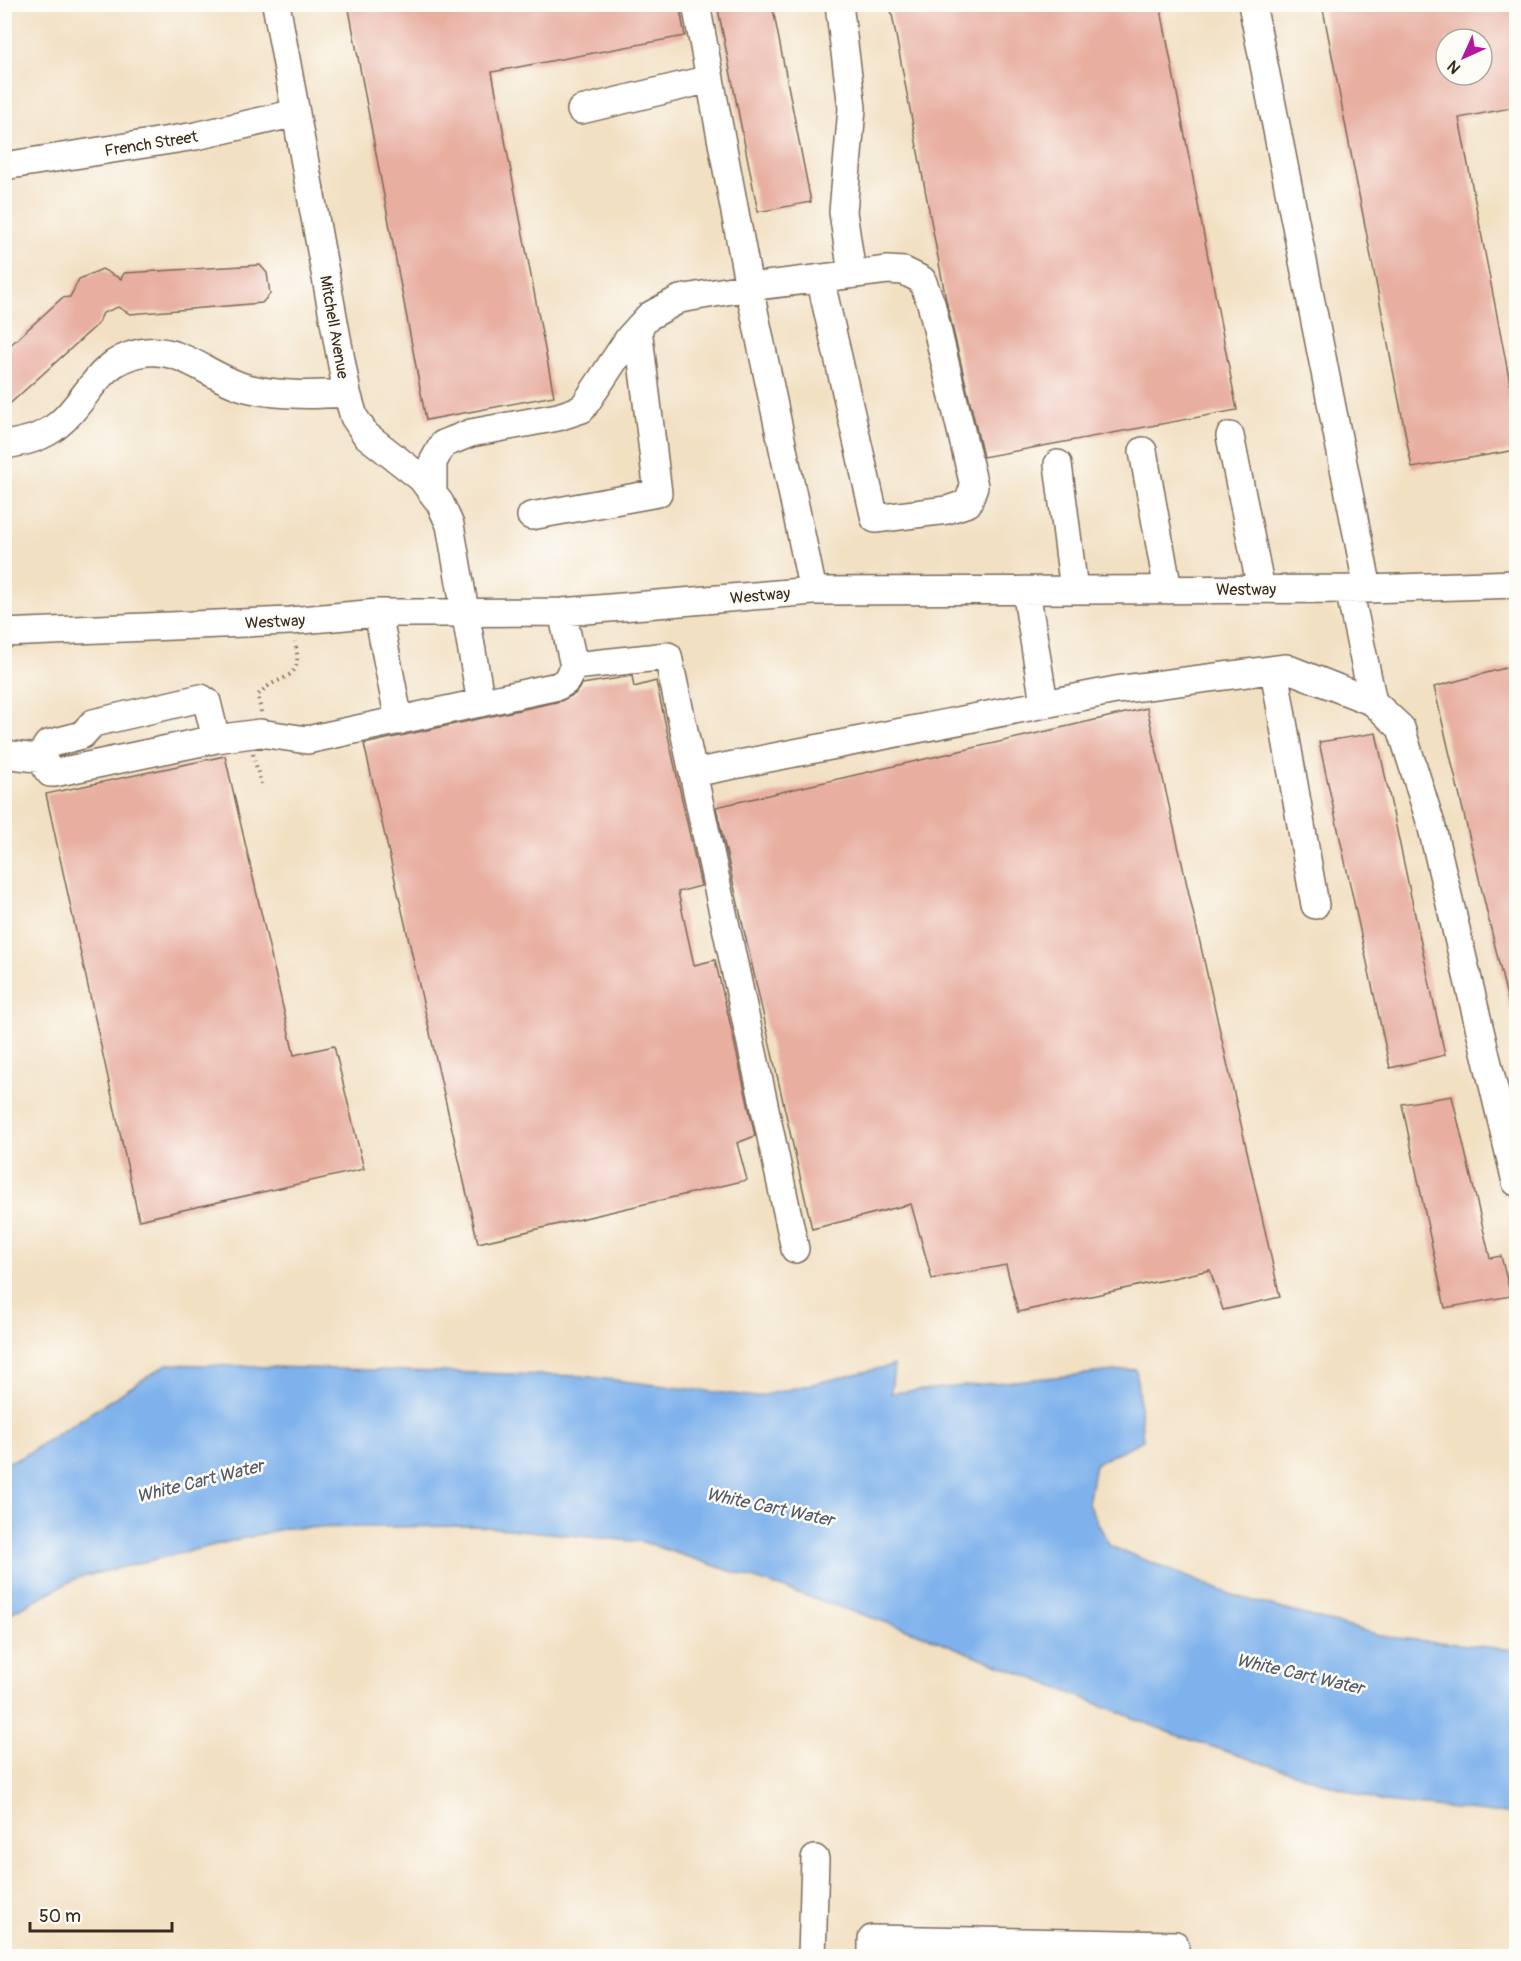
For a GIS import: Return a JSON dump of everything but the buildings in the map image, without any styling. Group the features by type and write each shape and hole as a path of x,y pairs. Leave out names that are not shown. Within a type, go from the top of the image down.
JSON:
{"lane":[{"name":"Mitchell Avenue","path":"276,4 347,393 354,417 366,435 421,478 433,494 450,525 481,703"},
{"path":"696,4 749,287 813,591"},
{"path":"839,4 852,108 843,212 852,274"},
{"path":"1252,4 1358,589 1373,702"},
{"path":"580,110 710,79"},
{"name":"French Street","path":"4,166 196,136 296,113"},
{"path":"433,494 433,462 443,444 471,433 558,417 582,409 638,328 649,316 680,299 749,287 820,278 852,274 888,270 904,271 922,280 931,303 974,486 968,503 947,510 875,519 820,278"},
{"path":"531,516 658,493 638,328"},
{"path":"4,445 32,440 59,425 93,381 115,363 140,353 166,352 249,389 309,396 347,393"},
{"path":"1230,436 1262,589"},
{"path":"1143,451 1168,590"},
{"path":"1058,464 1074,590"},
{"name":"Westway","path":"4,633 290,621 378,613 562,612 813,591 1358,589 1516,584"},
{"path":"1026,590 1044,703"},
{"path":"216,739 207,702 201,698 93,723 82,735 48,744 44,752 44,759 48,771 54,773 216,739 260,734 307,740 558,686 566,681 574,666 562,612"},
{"path":"378,613 399,721"},
{"path":"574,666 668,656 795,1250"},
{"path":"693,773 1116,690 1286,668 1373,702 1401,729 1431,824 1516,1182"},
{"path":"1274,670 1315,905"},
{"path":"4,754 44,759"},
{"path":"812,1956 815,1859"},
{"path":"872,1956 872,1939 1175,1946 1175,1956"}],"path":[{"path":"261,784 252,750 260,734 258,695 263,689 291,675 296,667 298,655 290,621"}],"water":[{"name":"White Cart Water","path":"167,1364 581,1376 756,1397 894,1365 891,1393 1136,1369 1143,1440 1095,1464 1088,1504 1110,1546 1235,1596 1387,1637 1516,1650 1516,1815 1383,1802 1179,1736 918,1633 643,1542 476,1526 286,1528 77,1578 5,1616 5,1463 22,1457"}]}
